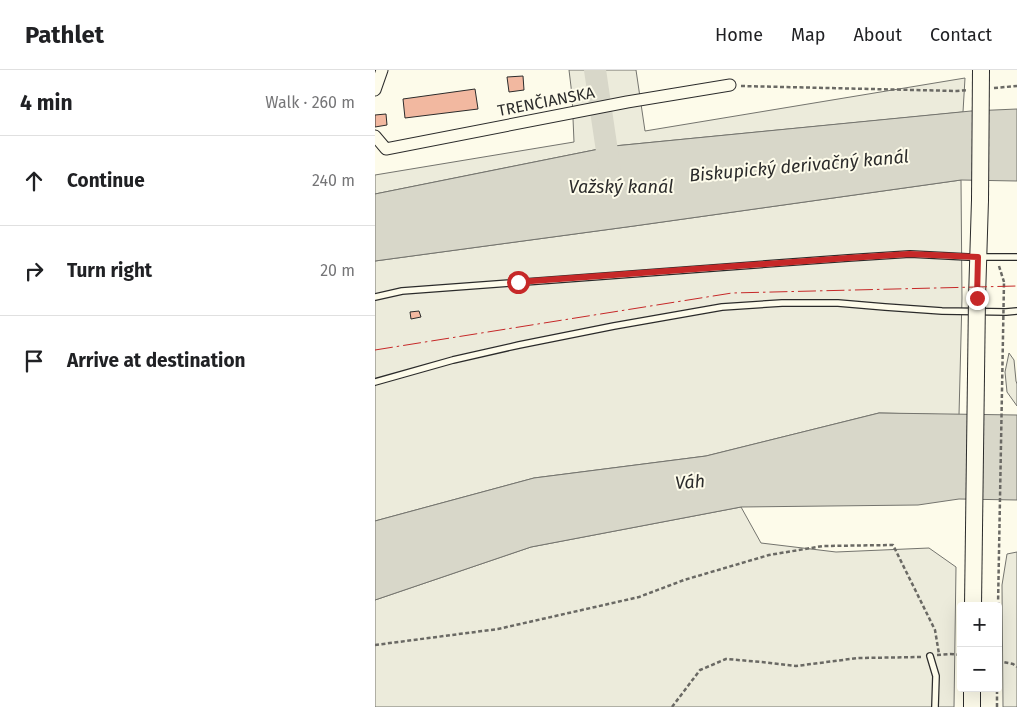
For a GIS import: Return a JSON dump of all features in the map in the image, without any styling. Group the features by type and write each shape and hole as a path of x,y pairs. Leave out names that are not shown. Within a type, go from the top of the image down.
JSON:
{"main road":[{"path":"973,602 981,70"},
{"path":"971,707 972,692"}],"street":[{"path":"375,90 382,70"},
{"name":"TRENČIANSKA","path":"375,136 386,149 627,102 730,85"}],"lane":[{"path":"375,297 402,291 909,254 1017,257"},
{"path":"375,382 453,360 519,345 722,307 782,303 839,303 942,311 1017,311"},
{"path":"930,656 936,676 935,707"}],"path":[{"path":"730,85 967,90"},
{"path":"987,88 1017,86"},
{"path":"996,257 1004,282 998,602"},
{"path":"375,645 499,629 639,597 684,580 769,555 823,546 893,545 935,630 940,655"},
{"path":"672,707 700,670 726,659 796,666 858,658 957,655"},
{"path":"1002,663 1013,664 1017,667"},
{"path":"997,692 997,707"}],"shaded area":[{"path":"569,70 636,70 645,131 965,78 963,112 614,146 375,194 375,175 574,142"},
{"path":"961,180 962,298 959,415 879,413 706,456 534,478 375,521 375,261"},
{"path":"1009,353 1014,360 1017,406 1007,392 1005,372"},
{"path":"741,507 761,543 836,552 929,548 956,567 954,707 375,707 375,600 531,547"},
{"path":"1017,552 1017,707 1003,707 1002,585 1007,554"}],"water":[{"name":"Važský kanál","path":"1017,109 1017,181 961,180 375,261 375,194 614,146 971,111"},
{"name":"Váh","path":"879,413 1017,415 1017,500 959,499 918,505 741,507 531,547 375,600 375,521 534,478 706,456"}],"building":[{"path":"523,76 524,90 509,92 507,77"},
{"path":"475,89 478,109 405,118 403,99"},
{"path":"386,114 387,125 375,127 375,115"},
{"path":"419,311 421,317 411,319 410,312"}],"waterway":[{"path":"595,70 611,178"}],"power":[{"path":"375,350 732,293 1017,286"}],"route":[{"path":"518,282 909,254 978,257 977,298"}],"water label":[{"name":"Biskupický derivačný kanál","path":"799,166"}]}
